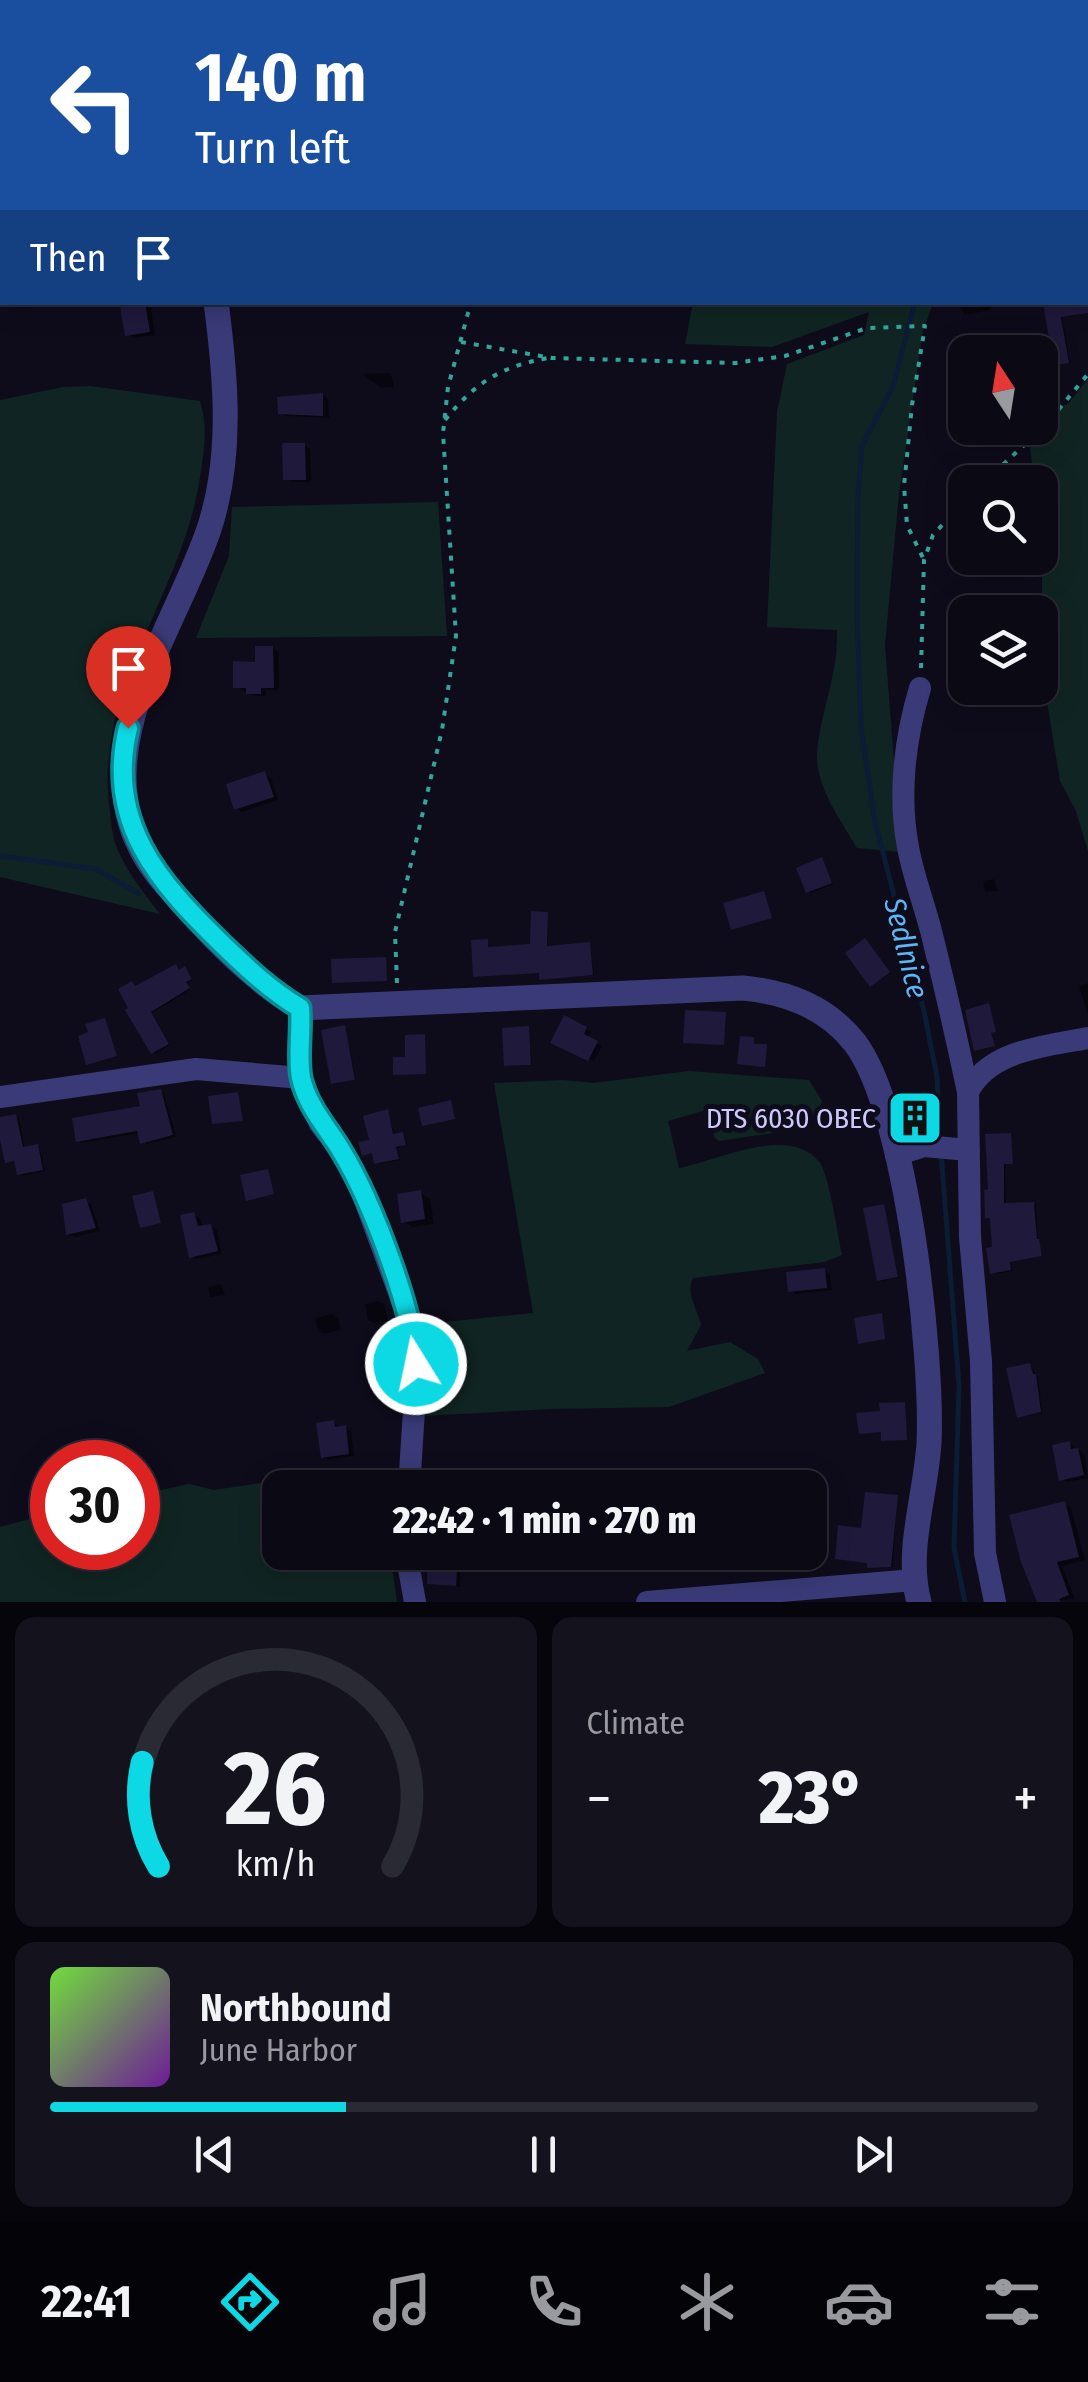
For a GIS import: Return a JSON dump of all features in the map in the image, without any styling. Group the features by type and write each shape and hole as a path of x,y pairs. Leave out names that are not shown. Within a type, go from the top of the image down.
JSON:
{"street":[{"path":"216,305 226,440 219,485 209,529 128,728 122,762 132,830 153,870 201,924 271,991 300,1008 692,989 775,991 826,1016 855,1044 874,1078 896,1155 917,1268 929,1416 917,1591 647,1602"},
{"path":"920,688 906,756 908,849 968,1092 963,1149 981,1361 985,1553 995,1602"},
{"path":"300,1008 301,1078 320,1124 340,1149 360,1187 412,1328 416,1364 409,1470"},
{"path":"968,1092 977,1075 988,1066 1043,1046 1088,1038"},
{"path":"0,1097 196,1068 301,1078"},
{"path":"896,1155 924,1146 963,1149"},
{"path":"409,1570 415,1602"}],"path":[{"path":"398,1003 396,932 442,730 456,636 444,420 448,387 471,305"},
{"path":"461,342 552,358 735,363 785,356 867,328 925,326 904,486 907,525 924,560"},
{"path":"444,420 465,395 490,377 515,364 552,358"},
{"path":"1003,465 1045,426 1088,374"},
{"path":"920,688 924,560 933,535 948,519"}],"green space":[{"path":"693,305 932,305 923,331 899,493 885,645 901,852 857,848 821,779 817,754 835,662 837,630 767,627 777,412 787,364 864,335 869,312 772,347 685,344"},
{"path":"1088,379 1088,851 1076,811 1060,781 1048,705 1058,705 1058,595 1042,595 1042,575 1058,575 1058,465 1032,465 1030,445 1058,445 1058,406 1068,404"},
{"path":"90,386 200,401 204,420 203,458 191,520 126,683 108,767 115,843 129,871 160,914 0,877 0,400 63,387"},
{"path":"438,502 447,636 196,638 229,556 232,507"},
{"path":"689,1071 809,1080 822,1101 818,1117 803,1122 800,1129 719,1141 706,1110 668,1121 679,1168 772,1145 807,1151 823,1170 842,1255 824,1262 693,1278 691,1284 701,1325 687,1351 730,1342 758,1359 765,1373 669,1407 422,1416 416,1325 533,1313 494,1083 594,1083"},
{"path":"262,1483 262,1570 392,1570 397,1602 0,1602 0,1527 30,1519 30,1570 160,1570 160,1490 189,1484 214,1490"}],"building":[{"path":"146,305 150,332 125,336 120,306"},
{"path":"1043,305 1088,305 1088,313 1061,317 1069,363 1058,365 1058,335 1048,335"},
{"path":"323,393 323,416 278,414 277,397"},
{"path":"282,443 305,443 306,480 283,480"},
{"path":"255,646 273,646 274,688 261,688 261,694 246,694 246,688 233,688 233,661 255,662"},
{"path":"265,771 274,797 234,810 226,784"},
{"path":"822,857 832,883 806,893 796,868"},
{"path":"764,891 772,918 731,930 723,903"},
{"path":"531,911 548,912 547,946 590,942 593,975 539,980 539,973 473,977 471,940 488,939 488,947 530,944"},
{"path":"865,938 890,972 870,987 845,953"},
{"path":"386,957 387,981 332,983 331,959"},
{"path":"176,964 179,970 185,966 192,979 186,982 190,988 151,1012 169,1044 151,1054 125,1010 128,1008 118,989 132,981 135,986"},
{"path":"989,1003 995,1046 974,1051 965,1010"},
{"path":"685,1010 726,1012 724,1045 683,1043"},
{"path":"564,1015 587,1027 584,1034 598,1041 588,1061 550,1043"},
{"path":"105,1018 117,1056 86,1065 78,1036 88,1032 85,1024"},
{"path":"345,1025 355,1080 331,1084 321,1030"},
{"path":"529,1026 531,1065 504,1066 502,1028"},
{"path":"425,1034 426,1074 393,1075 393,1057 405,1057 405,1035"},
{"path":"740,1036 754,1037 754,1044 767,1044 765,1067 737,1064"},
{"path":"161,1089 173,1135 140,1144 137,1131 76,1142 72,1118 140,1106 137,1093"},
{"path":"238,1092 243,1121 212,1124 208,1096"},
{"path":"451,1100 455,1119 422,1126 418,1108"},
{"path":"388,1109 393,1134 403,1132 406,1145 396,1147 399,1159 374,1164 372,1153 362,1156 358,1142 369,1140 363,1116"},
{"path":"16,1114 23,1147 38,1144 43,1170 17,1175 14,1161 5,1163 0,1117"},
{"path":"1011,1133 1013,1164 1004,1164 1004,1203 1034,1202 1042,1256 1010,1262 1011,1270 990,1274 986,1248 992,1247 990,1218 985,1218 985,1134"},
{"path":"268,1169 274,1194 246,1201 240,1175"},
{"path":"421,1190 425,1219 401,1223 397,1194"},
{"path":"153,1191 161,1223 140,1228 132,1196"},
{"path":"86,1198 96,1228 66,1235 62,1204"},
{"path":"884,1204 898,1277 877,1281 863,1208"},
{"path":"194,1212 198,1226 211,1224 218,1251 189,1258 180,1215"},
{"path":"825,1268 827,1288 788,1292 786,1272"},
{"path":"882,1313 885,1339 858,1344 854,1318"},
{"path":"1030,1363 1036,1374 1041,1412 1017,1418 1006,1368"},
{"path":"905,1402 907,1440 881,1441 881,1432 859,1434 856,1413 880,1411 879,1403"},
{"path":"334,1420 335,1427 346,1425 349,1454 321,1458 316,1423"},
{"path":"1070,1441 1071,1449 1078,1448 1084,1475 1059,1481 1052,1445"},
{"path":"865,1492 898,1495 891,1567 867,1568 867,1563 835,1559 838,1525 861,1528"},
{"path":"1065,1501 1079,1557 1057,1562 1069,1595 1059,1599 1061,1602 1037,1602 1009,1515"},
{"path":"427,1570 457,1570 456,1586 427,1584"}],"waterway":[{"name":"Sedlnice","path":"914,305 893,386 862,446 857,611 861,728 875,822 924,1011 937,1077 940,1141"},
{"path":"0,856 96,869 139,894"},
{"name":"Sedlnice","path":"941,1152 959,1386 954,1548 965,1602"}],"place":[{"name":"DTS 6030 OBEC","path":"915,1118"}],"route":[{"path":"128,728 122,762 127,810 132,830 153,870 201,924 271,991 300,1008 301,1078 320,1124 340,1149 360,1187 404,1302 416,1346 416,1364"}]}
